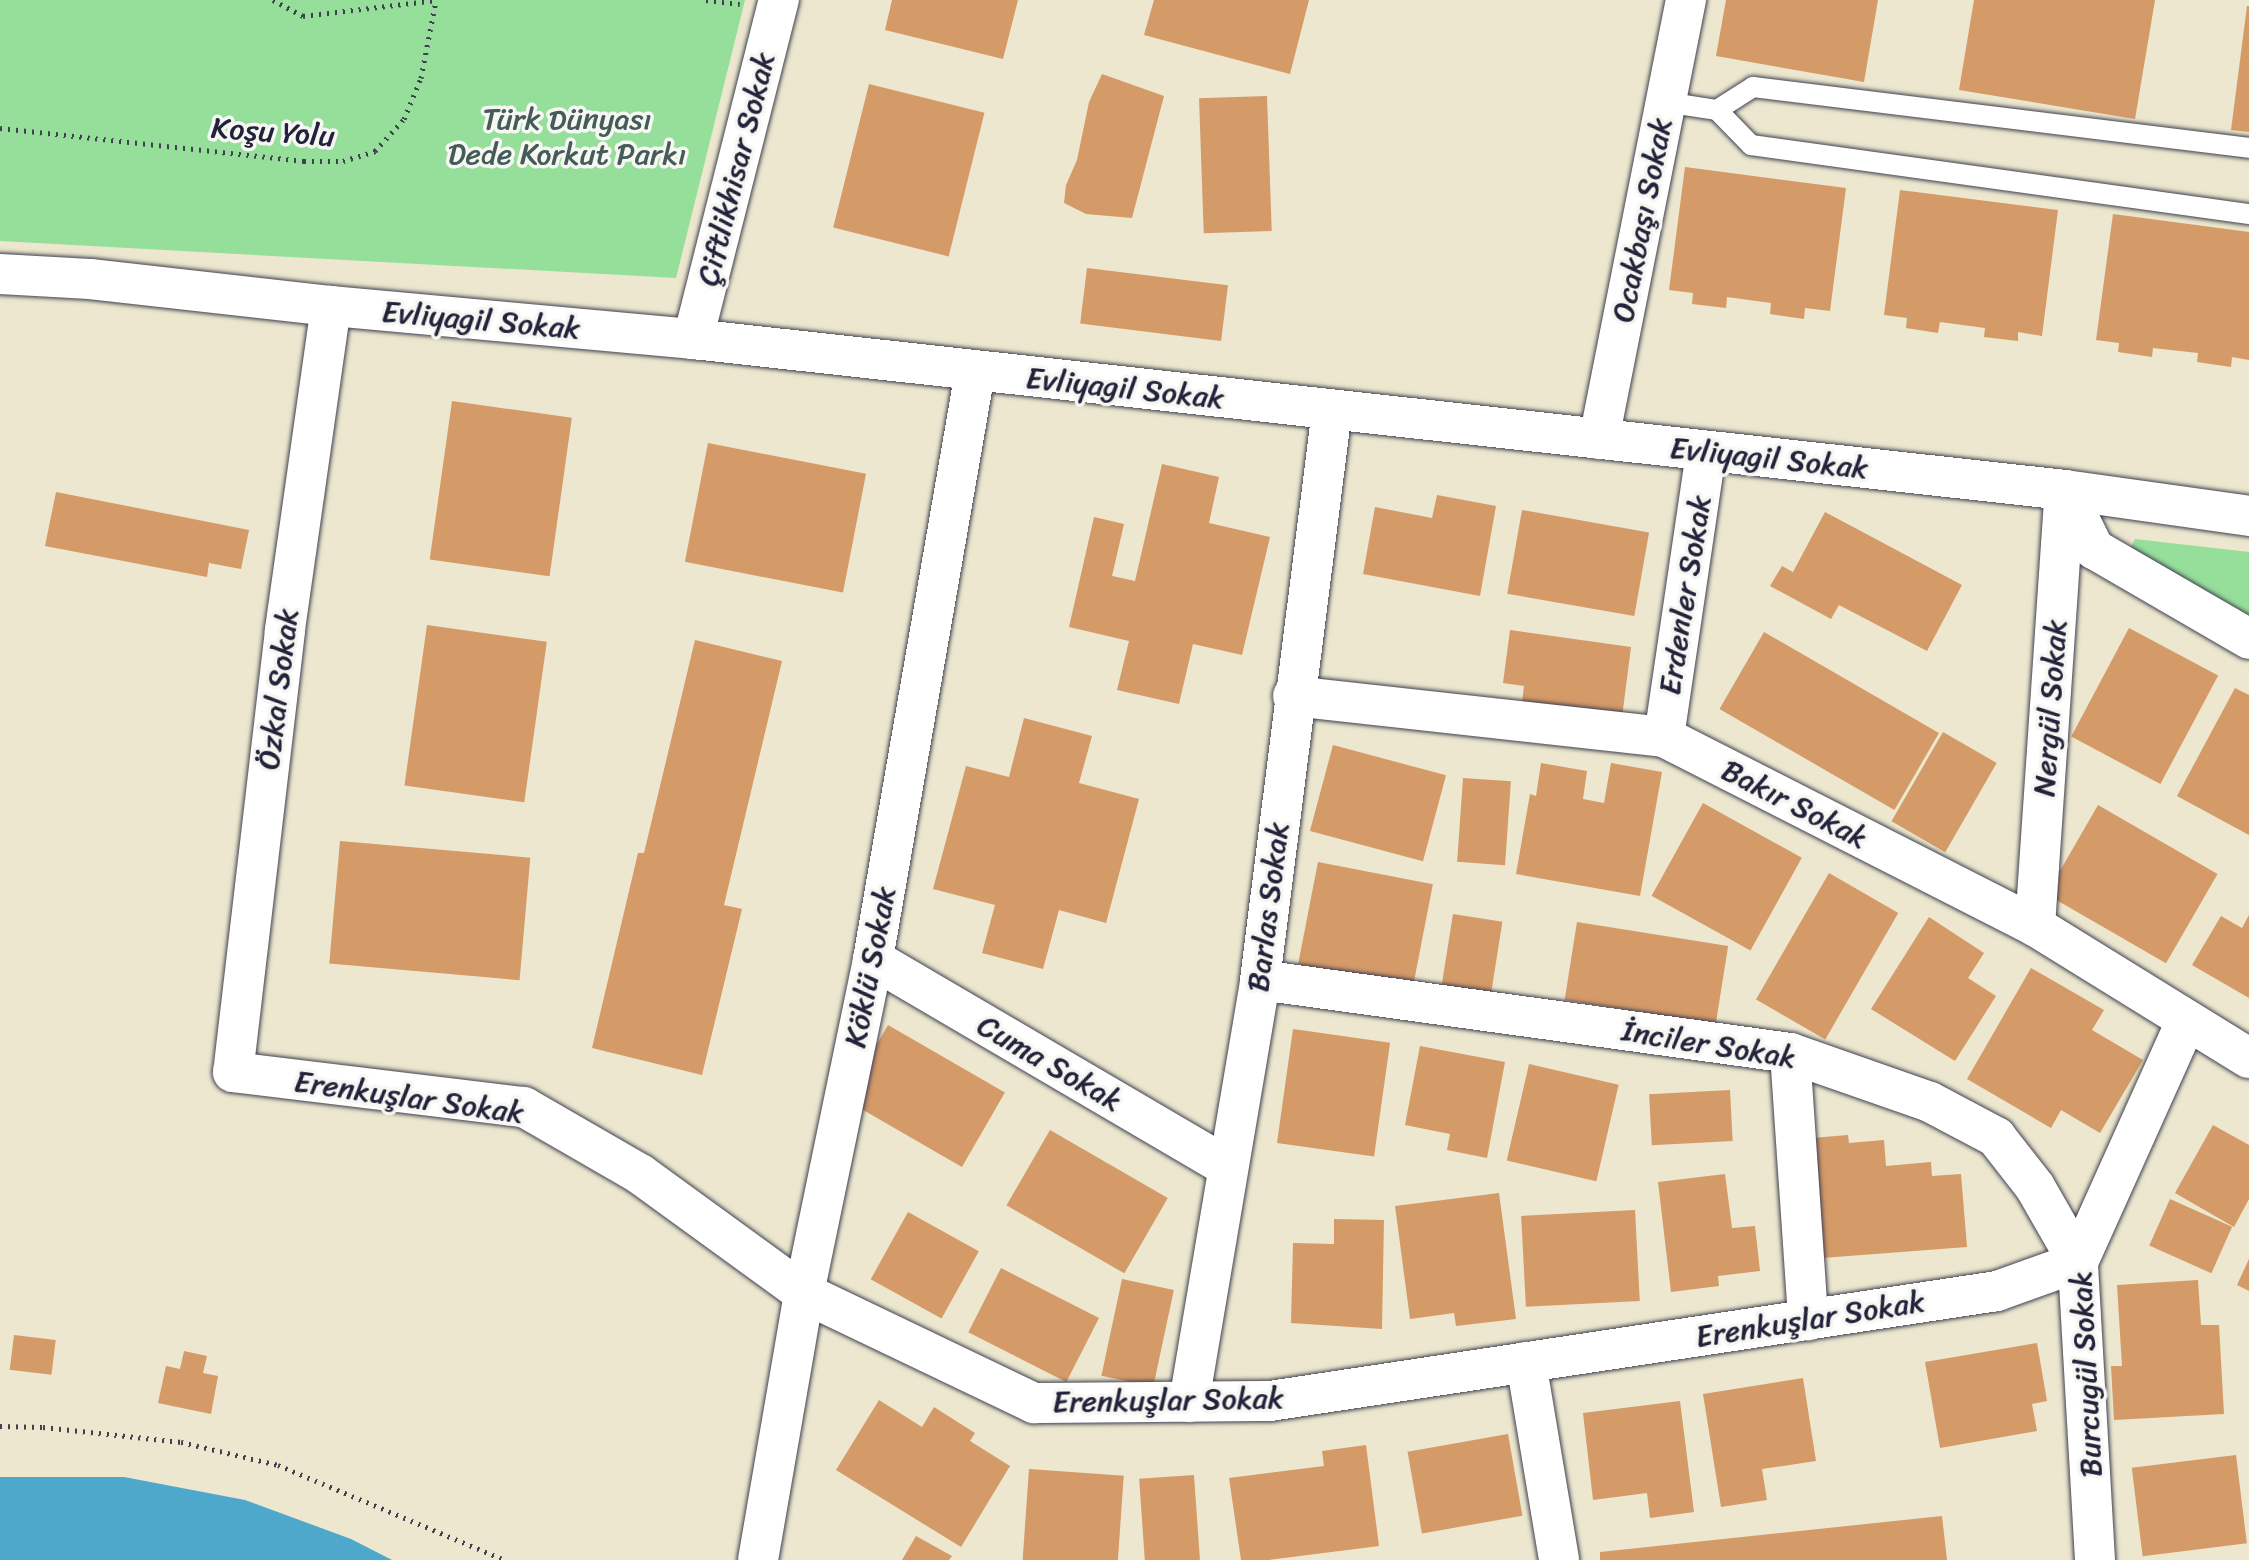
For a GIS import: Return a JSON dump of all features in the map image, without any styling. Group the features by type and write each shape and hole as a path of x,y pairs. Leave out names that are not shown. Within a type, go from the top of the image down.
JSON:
{"street":[{"name":"Çiftlikhisar Sokak","path":"693,339 779,0"},
{"name":"Ocakbaşı Sokak","path":"1599,439 1686,0"},
{"name":"Evliyagil Sokak","path":"0,274 90,279 331,306 693,339 2065,490 2249,516"},
{"name":"Özkal Sokak","path":"233,1072 285,631 331,306"},
{"name":"Köklü Sokak","path":"758,1560 804,1293 873,959 975,372"},
{"name":"Barlas Sokak","path":"1189,1402 1260,980 1293,696 1332,410"},
{"name":"Erdenler Sokak","path":"1664,737 1706,452"},
{"path":"2065,490 2094,549 2249,639"},
{"name":"Nergül Sokak","path":"2035,926 2065,490"},
{"name":"Bakır Sokak","path":"1293,696 1664,737 2035,926 2249,1058"},
{"name":"Cuma Sokak","path":"873,959 1227,1167"},
{"name":"İnciler Sokak","path":"1260,980 1790,1053 1930,1102 1996,1137 2035,1187 2078,1262"},
{"name":"Burcugül Sokak","path":"2095,1560 2078,1262 2187,1020"},
{"path":"1790,1053 1808,1320"},
{"name":"Erenkuşlar Sokak","path":"233,1072 524,1107 640,1174 804,1293 1034,1403 1270,1401 1997,1291 2078,1262"},
{"path":"1526,1362 1559,1560"}],"lane":[{"path":"1717,110 1753,87 2249,148"},
{"path":"1665,102 1717,110 1751,145 2249,214"}],"path":[{"path":"273,0 303,16 437,0"},
{"name":"Koşu Yolu","path":"0,128 304,161 343,161 375,151 404,119 421,78 437,0"},
{"path":"0,1426 43,1427 181,1442 278,1465 505,1560"}],"green space":[{"name":"Türk Dünyası Dede Korkut Parkı","path":"0,0 745,0 676,278 0,241"},
{"path":"2135,539 2249,552 2249,617 2129,551"}],"water":[{"path":"0,1477 124,1477 245,1500 351,1539 392,1560 0,1560"}],"building":[{"path":"892,0 1018,0 1003,59 885,30"},
{"path":"1154,0 1309,0 1290,74 1144,35"},
{"path":"1726,0 1878,0 1864,82 1716,56"},
{"path":"1974,0 2155,0 2135,119 1959,90"},
{"path":"2249,6 2249,132 2231,130"},
{"path":"1102,74 1164,96 1132,218 1086,214 1064,203 1089,102"},
{"path":"869,84 984,113 949,256 833,228"},
{"path":"1267,96 1272,231 1204,233 1199,98"},
{"path":"1685,167 1846,188 1830,311 1805,308 1804,319 1770,314 1771,303 1727,297 1726,308 1692,304 1693,293 1669,290"},
{"path":"1900,190 2058,210 2042,336 2018,332 2018,341 1984,337 1985,328 1940,322 1938,333 1906,328 1907,318 1884,315"},
{"path":"2113,214 2249,232 2249,360 2232,357 2231,367 2197,362 2198,353 2153,348 2152,357 2118,352 2119,343 2096,340"},
{"path":"1087,268 1228,285 1221,341 1080,324"},
{"path":"452,401 572,418 550,576 430,559"},
{"path":"708,443 866,474 843,592 685,562"},
{"path":"1162,464 1219,477 1209,523 1270,537 1242,655 1193,644 1179,704 1117,690 1129,641 1069,627 1094,517 1124,524 1112,576 1135,581"},
{"path":"56,492 249,530 241,569 209,563 207,577 45,546"},
{"path":"1437,495 1496,506 1480,596 1363,574 1375,507 1432,518"},
{"path":"1522,510 1649,532 1634,616 1507,594"},
{"path":"1825,512 1962,585 1927,651 1839,605 1831,619 1770,586 1782,566 1793,572"},
{"path":"427,625 547,642 524,802 404,785"},
{"path":"2129,628 2218,675 2160,784 2071,737"},
{"path":"1510,630 1631,647 1621,725 1521,710 1524,686 1503,683"},
{"path":"1764,632 1939,733 1894,810 1720,709"},
{"path":"695,640 782,661 724,905 742,909 702,1075 592,1048 638,853 644,853"},
{"path":"2235,688 2249,695 2249,835 2177,796"},
{"path":"1024,718 1092,736 1079,783 1139,799 1106,923 1059,910 1043,969 982,953 995,905 933,889 966,766 1009,777"},
{"path":"1943,732 1997,763 1945,852 1892,821"},
{"path":"1333,745 1446,775 1423,861 1310,831"},
{"path":"1541,763 1587,771 1583,799 1604,803 1611,763 1662,772 1640,896 1516,874 1530,794 1536,796"},
{"path":"1463,778 1511,781 1505,865 1457,862"},
{"path":"1703,803 1802,858 1750,950 1652,896"},
{"path":"2098,805 2218,874 2166,963 2046,894"},
{"path":"340,841 530,858 520,980 329,964"},
{"path":"1318,862 1433,884 1413,986 1298,964"},
{"path":"1829,873 1898,913 1825,1039 1756,999"},
{"path":"1453,914 1502,922 1491,996 1441,988"},
{"path":"2249,915 2249,998 2192,965 2221,916 2242,928"},
{"path":"1929,917 1984,953 1968,978 1996,996 1955,1061 1871,1009"},
{"path":"1577,922 1728,946 1716,1024 1565,1000"},
{"path":"2031,968 2104,1010 2092,1030 2143,1060 2100,1133 2061,1110 2051,1128 1967,1079"},
{"path":"888,1025 1005,1092 962,1167 845,1099"},
{"path":"1293,1029 1390,1043 1374,1157 1277,1143"},
{"path":"1420,1046 1505,1062 1487,1158 1447,1150 1450,1134 1405,1125"},
{"path":"1529,1064 1619,1085 1596,1181 1507,1160"},
{"path":"1730,1090 1733,1141 1652,1145 1649,1094"},
{"path":"2213,1125 2249,1145 2249,1199 2234,1227 2175,1193"},
{"path":"1050,1130 1168,1198 1124,1273 1006,1205"},
{"path":"1848,1135 1849,1143 1884,1140 1886,1166 1931,1162 1932,1176 1961,1174 1967,1247 1809,1259 1800,1139"},
{"path":"1725,1174 1732,1228 1755,1226 1760,1271 1718,1276 1719,1286 1671,1292 1658,1182"},
{"path":"1499,1193 1516,1319 1456,1326 1454,1313 1410,1319 1395,1206"},
{"path":"2170,1199 2232,1227 2211,1273 2149,1246"},
{"path":"1635,1210 1640,1301 1526,1307 1521,1216"},
{"path":"908,1212 979,1251 942,1319 871,1279"},
{"path":"1334,1219 1384,1220 1382,1329 1291,1323 1293,1243 1334,1244"},
{"path":"2249,1259 2249,1291 2237,1285"},
{"path":"1001,1268 1099,1318 1066,1382 968,1332"},
{"path":"1122,1279 1174,1290 1153,1387 1101,1376"},
{"path":"2198,1280 2201,1325 2219,1325 2224,1414 2114,1420 2111,1366 2122,1366 2117,1285"},
{"path":"14,1335 56,1340 51,1375 10,1370"},
{"path":"2037,1343 2047,1401 2032,1404 2037,1431 1940,1448 1925,1362"},
{"path":"184,1351 207,1356 203,1373 218,1376 211,1414 158,1403 166,1366 180,1369"},
{"path":"1803,1378 1816,1461 1762,1469 1767,1500 1721,1507 1703,1394"},
{"path":"879,1400 922,1427 934,1407 975,1433 970,1441 1010,1466 961,1547 836,1470"},
{"path":"1680,1401 1694,1512 1650,1518 1647,1493 1593,1500 1583,1413"},
{"path":"1508,1434 1522,1516 1422,1533 1408,1452"},
{"path":"1366,1445 1379,1546 1269,1560 1241,1560 1229,1478 1324,1466 1322,1451"},
{"path":"2236,1455 2247,1543 2143,1556 2132,1468"},
{"path":"1029,1469 1124,1476 1118,1560 1023,1560"},
{"path":"1194,1475 1200,1560 1145,1560 1139,1479"},
{"path":"1942,1516 1947,1560 1600,1560 1600,1552"},
{"path":"916,1536 952,1556 949,1560 902,1560"}]}
